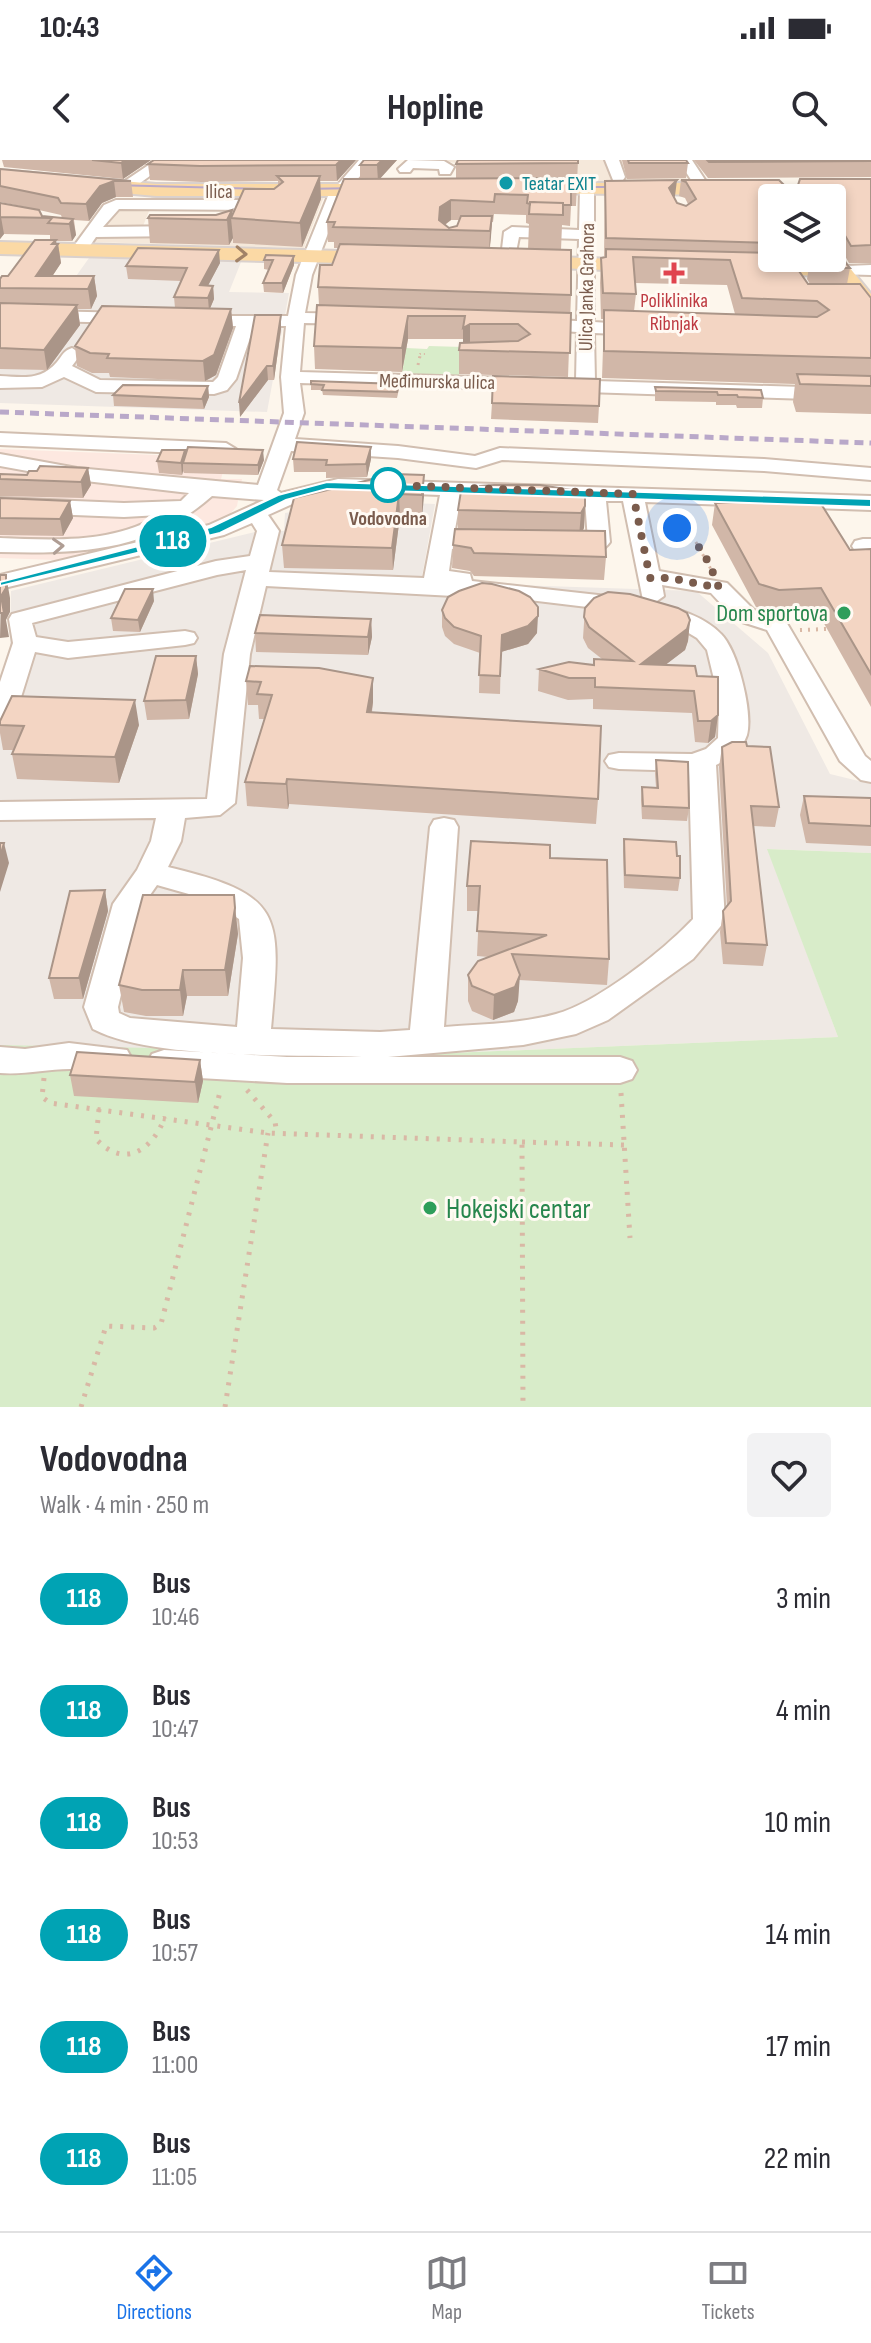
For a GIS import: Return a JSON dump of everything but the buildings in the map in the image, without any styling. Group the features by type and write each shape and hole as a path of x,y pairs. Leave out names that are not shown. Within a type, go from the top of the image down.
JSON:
{"main road":[{"name":"Ilica","path":"0,176 124,188 408,190"},
{"path":"507,189 743,188"},
{"path":"0,248 86,235 311,256 400,258"},
{"path":"502,255 586,264 678,266"},
{"path":"725,268 758,266"},
{"path":"844,272 868,306"}],"street":[{"path":"124,188 165,160"},
{"path":"0,811 210,809 221,803 237,654 268,531 268,449 295,411 290,377 300,290 335,196 367,160"},
{"path":"612,160 618,177"},
{"path":"685,160 704,189"},
{"path":"387,179 442,183"},
{"name":"Ulica Janka Grahora","path":"585,385 587,189"},
{"path":"86,235 116,204 274,205"},
{"path":"502,255 509,227 586,226 604,218"},
{"path":"86,235 204,232"},
{"path":"846,264 871,270"},
{"path":"840,303 868,306"},
{"path":"0,315 89,330 152,319"},
{"path":"181,320 368,319"},
{"path":"63,369 96,386 207,390 220,386 227,379 247,321"},
{"path":"521,324 663,331"},
{"path":"0,382 45,382 63,369 89,330"},
{"name":"Međimurska ulica","path":"290,377 464,378 871,395"},
{"path":"0,439 398,452 476,462 500,454 764,465 871,474"},
{"path":"0,460 77,474 267,496 349,484 871,503"},
{"path":"7,505 37,466"},
{"path":"452,488 436,578 604,585"},
{"path":"0,545 61,547 106,541 158,527 189,507 207,489"},
{"path":"557,546 587,547 599,542 595,493"},
{"path":"633,494 655,610"},
{"path":"0,723 23,631 10,580 216,530 267,496"},
{"path":"7,505 120,510 189,507"},
{"path":"106,541 120,510"},
{"path":"442,542 469,543"},
{"path":"23,631 216,568 512,589 655,610 698,627 717,644 726,662 734,733 727,746 716,755 668,764 619,761"},
{"path":"650,578 670,578 719,588 745,615 776,625 854,761 871,774"},
{"path":"23,631 68,650 185,638"},
{"path":"172,810 166,841 150,873 128,904 101,1007 105,1020 124,1030 253,1040 380,1045 523,1033 564,1025 596,1011 682,951 709,921 702,759"},
{"path":"426,1041 444,827"},
{"path":"150,873 235,899 253,915 259,955 253,1040"},
{"path":"0,1060 25,1062 69,1056 227,1067 620,1070"}],"path":[{"path":"416,376 420,354 427,354"},
{"path":"666,505 677,528 693,537 705,555 719,588"},
{"path":"804,630 827,629"},
{"path":"48,1058 41,1091 45,1101 277,1134 624,1145"},
{"path":"81,1407 106,1326 154,1328 161,1324 227,1067"},
{"path":"227,1067 275,1122 277,1134"},
{"path":"620,1070 630,1238"},
{"path":"99,1109 96,1139 108,1151 117,1154 128,1154 150,1145 165,1117"},
{"path":"225,1407 268,1133"},
{"path":"522,1142 523,1407"}],"shaded area":[{"path":"429,160 675,160 690,184 454,186 467,164"},
{"path":"325,194 304,248 91,242 116,208 151,206 143,226 278,213 148,202 153,195"},
{"path":"89,258 241,262 229,292 289,293 267,412 0,403 0,294 64,293"},
{"path":"0,449 183,456 225,463 221,479 242,479 237,506 223,522 56,560 0,558"},
{"path":"360,501 435,504 421,582 696,591 768,653 830,774 871,784 871,853 768,849 838,1037 283,1060 0,1045 0,681 10,651 11,591 259,531 284,531 285,513"}],"green space":[{"path":"429,346 463,347 459,375 402,374 406,348 427,349"},
{"name":"Hokejski centar","path":"767,849 871,853 871,1407 0,1407 0,1045 261,1050 283,1060 838,1037"}],"tram line":[{"path":"111,185 267,189"},
{"path":"555,187 627,187"},
{"path":"299,189 363,188"}],"railway":[{"path":"0,412 871,443"}],"bus line":[{"name":"118","path":"0,582 216,530 256,513 282,497 313,488 349,484 871,503"}],"place":[{"name":"Teatar EXIT","path":"506,183"},
{"name":"Poliklinika Ribnjak","path":"674,273"},
{"name":"Vodovodna","path":"388,485"},
{"name":"Dom sportova","path":"844,613"},
{"name":"Hokejski centar","path":"430,1208"}],"route":[{"path":"388,485 633,494 650,578 670,578 719,588 705,555 693,537 677,528"}]}
